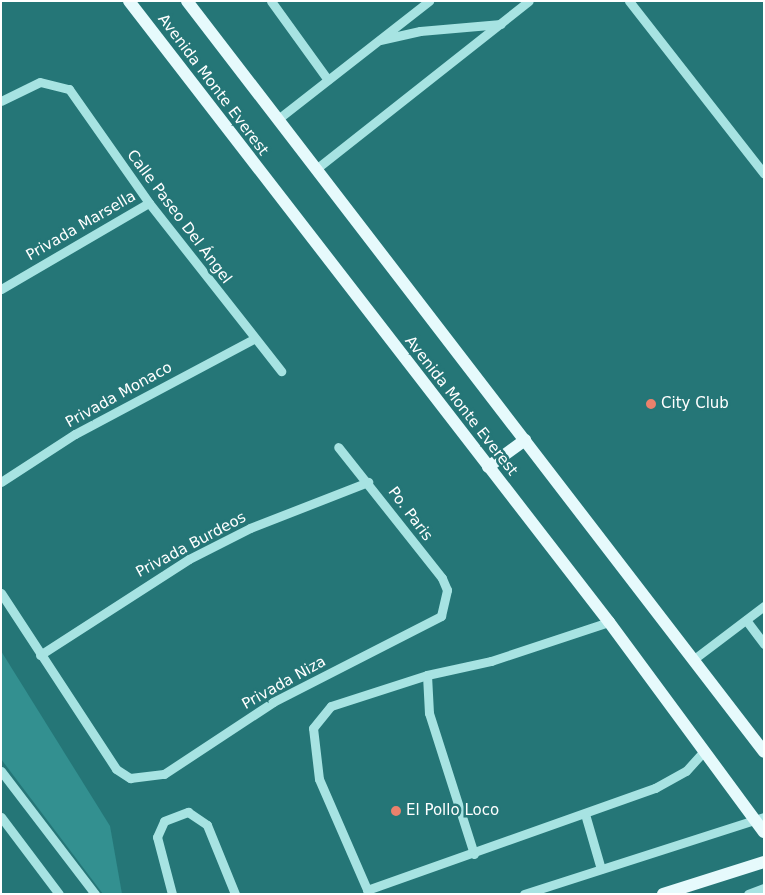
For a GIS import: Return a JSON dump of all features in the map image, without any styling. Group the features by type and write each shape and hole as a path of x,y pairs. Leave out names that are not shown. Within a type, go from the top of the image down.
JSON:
{"main road":[{"name":"Avenida Monte Everest","path":"129,1 608,622 704,751 760,818 764,832"},
{"name":"Avenida Monte Everest","path":"187,1 764,752"},
{"path":"488,467 525,440"},
{"path":"663,894 764,862"}],"street":[{"path":"271,1 328,80"},
{"path":"278,119 429,1"},
{"path":"316,169 529,1"},
{"path":"629,1 764,174"},
{"path":"376,41 420,31 501,24"},
{"name":"Calle Paseo Del Ángel","path":"1,101 40,82 55,82 69,89 149,203 281,371"},
{"name":"Privada Marsella","path":"1,289 149,203"},
{"name":"Privada Monaco","path":"1,482 75,434 254,339"},
{"name":"Po. Paris","path":"338,447 368,482 442,578 448,590 446,604"},
{"name":"Privada Burdeos","path":"40,655 189,559 250,528 368,482"},
{"path":"1,593 40,655"},
{"name":"Privada Niza","path":"40,655 104,756 130,778 164,774 272,702 434,622 446,604"},
{"path":"694,660 764,606"},
{"path":"746,620 764,644"},
{"path":"608,622 491,662 427,675 331,706 313,728 319,778 368,892 585,814 672,780 704,751"},
{"path":"427,675 429,713 474,854"},
{"path":"1,771 95,894"},
{"path":"172,894 157,837 170,817 188,812 203,819 235,894"},
{"path":"585,814 601,869"},
{"path":"1,817 59,894"},
{"path":"524,894 760,818"},
{"path":"748,894 764,888"}],"shaded area":[{"path":"1,651 110,826 122,894 103,894 1,759"}],"place":[{"name":"City Club","path":"651,404"},
{"name":"El Pollo Loco","path":"396,811"}]}
